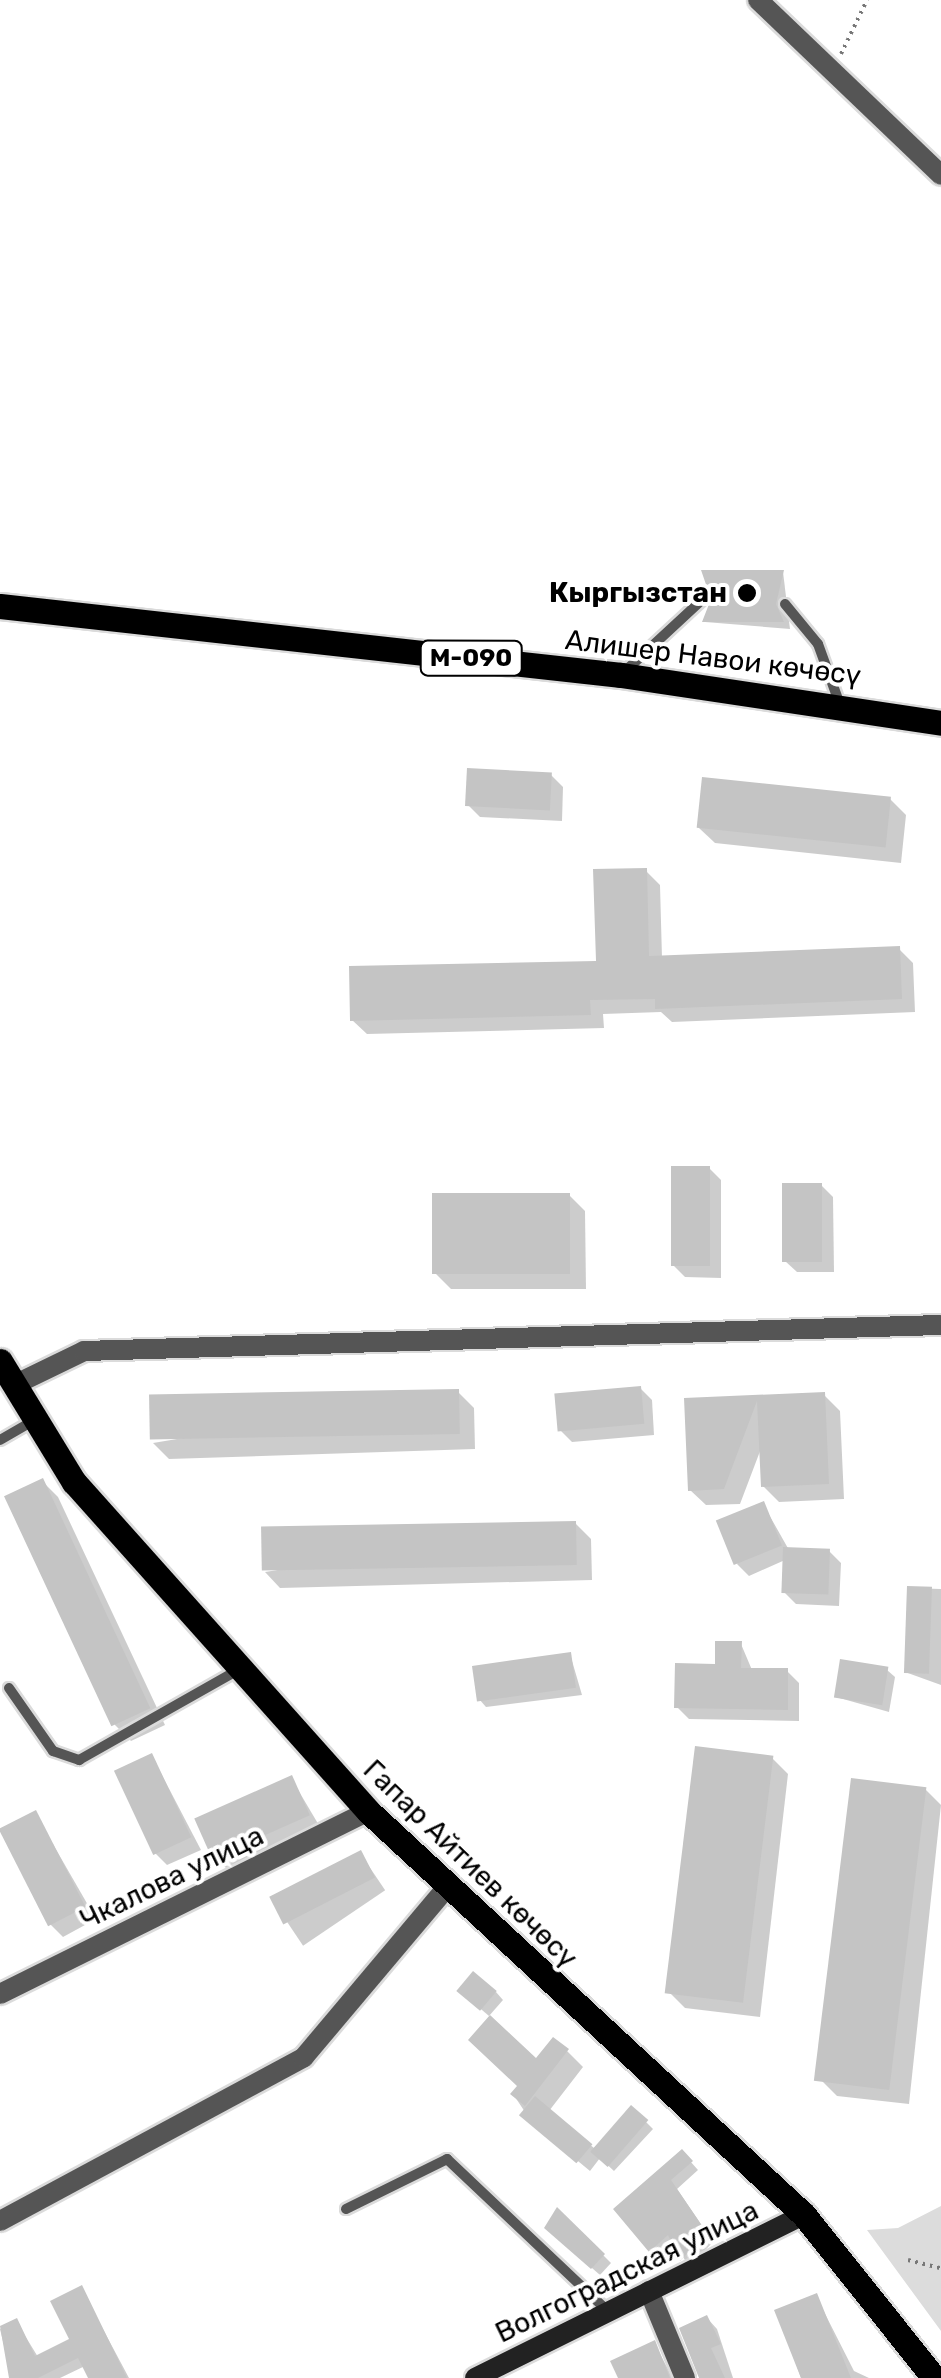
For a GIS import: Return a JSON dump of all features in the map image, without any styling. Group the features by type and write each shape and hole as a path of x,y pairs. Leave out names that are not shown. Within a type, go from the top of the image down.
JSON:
{"main road":[{"name":"Алишер Навои көчөсү","path":"0,606 621,674 838,702 941,723"},
{"name":"Гапар Айтиев көчөсү","path":"0,1362 7,1388 35,1419 74,1482 238,1670 368,1811 446,1887 804,2215 934,2378"}],"street":[{"path":"758,0 941,174"},
{"path":"7,1388 84,1351 941,1325"},
{"name":"Чкалова улица","path":"0,1994 368,1811"},
{"path":"0,2221 304,2057 446,1887"},
{"name":"Волгоградская улица","path":"474,2378 804,2215"},
{"path":"649,2291 685,2378"}],"lane":[{"path":"621,674 702,600"},
{"path":"785,604 818,644 838,702"},
{"path":"0,1440 35,1419"},
{"path":"8,1688 53,1751 78,1760 238,1670"},
{"path":"346,2209 447,2159 608,2311"}],"path":[{"path":"833,72 867,0"},
{"path":"908,2260 941,2268"}],"shaded area":[{"path":"941,2206 941,2331 867,2230 898,2228"}],"building":[{"path":"701,570 784,570 776,604 784,622 702,622 711,599"},
{"path":"467,768 552,772 550,810 465,806"},
{"path":"702,777 891,797 886,848 697,828"},
{"path":"647,868 649,956 900,946 902,999 655,1009 655,999 590,1000 591,1015 350,1021 349,966 596,961 593,869"},
{"path":"671,1166 710,1166 710,1266 671,1266"},
{"path":"782,1183 822,1183 822,1262 782,1262"},
{"path":"432,1193 570,1193 570,1274 432,1274"},
{"path":"641,1386 644,1424 558,1431 554,1394"},
{"path":"459,1389 460,1434 150,1439 149,1394"},
{"path":"825,1392 829,1484 761,1487 757,1401 724,1489 688,1491 684,1398"},
{"path":"43,1478 150,1708 111,1726 4,1496"},
{"path":"764,1501 782,1546 734,1565 716,1520"},
{"path":"576,1521 577,1565 262,1570 261,1526"},
{"path":"783,1547 830,1549 828,1595 781,1593"},
{"path":"907,1586 932,1587 929,1674 904,1673"},
{"path":"715,1641 742,1641 741,1668 788,1668 788,1710 674,1708 675,1663 715,1664"},
{"path":"571,1652 576,1688 477,1702 472,1666"},
{"path":"840,1659 888,1667 882,1705 834,1698"},
{"path":"695,1746 773,1756 743,2003 665,1993"},
{"path":"152,1753 191,1837 153,1855 114,1771"},
{"path":"292,1775 310,1815 212,1859 194,1819"},
{"path":"851,1778 926,1787 889,2090 814,2081"},
{"path":"36,1810 85,1907 48,1926 0,1832 0,1828"},
{"path":"361,1850 375,1878 283,1924 269,1897"},
{"path":"473,1971 497,1991 480,2011 456,1991"},
{"path":"490,2015 536,2058 553,2037 569,2049 525,2106 510,2094 517,2086 468,2040"},
{"path":"535,2096 592,2144 576,2163 519,2115"},
{"path":"631,2105 648,2120 608,2167 590,2152"},
{"path":"682,2149 693,2161 671,2180 707,2233 680,2261 668,2235 649,2252 613,2209"},
{"path":"557,2207 605,2254 591,2269 544,2228"},
{"path":"82,2285 127,2378 88,2378 78,2358 38,2378 9,2378 0,2326 17,2318 35,2356 69,2339 50,2301"},
{"path":"817,2293 851,2378 801,2378 774,2310"},
{"path":"707,2315 721,2344 711,2348 725,2378 699,2378 679,2328"},
{"path":"655,2340 670,2378 618,2378 610,2361"}],"place":[{"name":"Кыргызстан","path":"747,593"}]}
